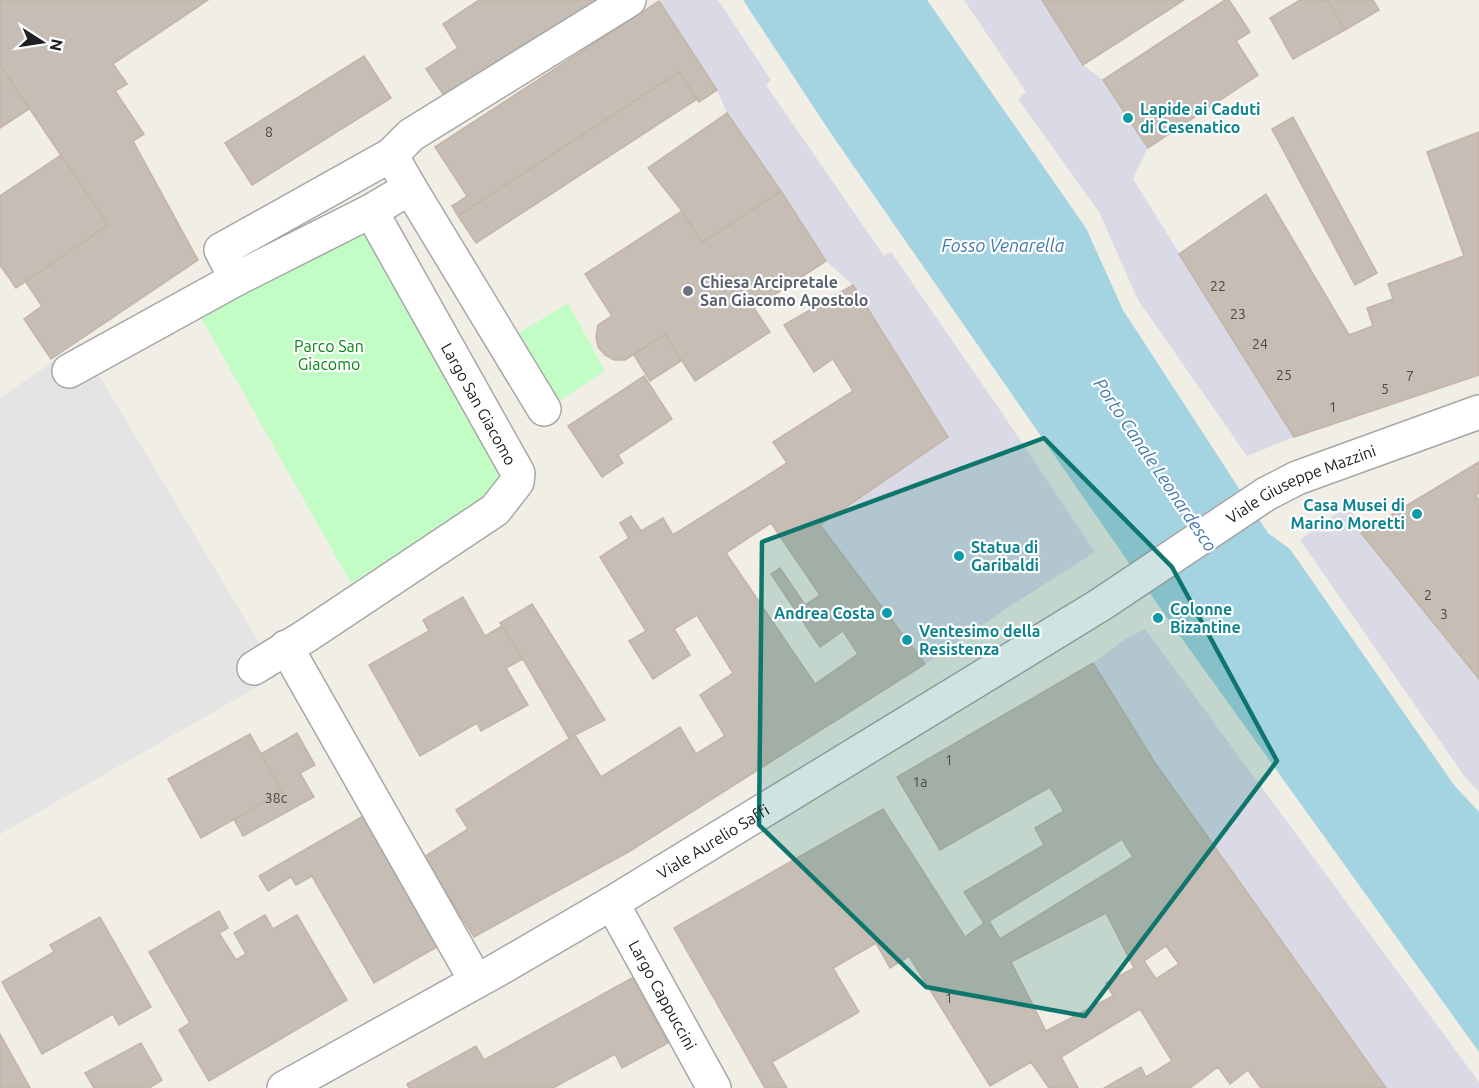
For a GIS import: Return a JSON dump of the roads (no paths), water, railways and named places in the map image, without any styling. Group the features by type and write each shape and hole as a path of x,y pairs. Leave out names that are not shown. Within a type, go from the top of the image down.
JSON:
{"street":[{"path":"236,279 221,250 391,155 411,135 629,0"},
{"path":"391,155 544,410"},
{"path":"69,371 236,279 371,211 410,188"},
{"name":"Largo San Giacomo","path":"254,668 495,510 517,482 518,473 371,211"},
{"name":"Viale Giuseppe Mazzini","path":"1135,581 1253,502 1296,478 1479,412"},
{"name":"Viale Aurelio Saffi","path":"285,1088 487,976 612,903 1100,605 1135,581"},
{"path":"286,647 467,964"},
{"name":"Largo Cappuccini","path":"612,903 714,1088"}],"water":[{"name":"Fosso Venarella","path":"743,0 927,0 1086,228 1123,310 1268,533 1290,549 1454,785 1479,812 1479,1052 1165,615 832,135"}],"place":[{"name":"Lapide ai Caduti di Cesenatico","path":"1128,118"},
{"name":"Chiesa Arcipretale San Giacomo Apostolo","path":"688,291"},
{"name":"Casa Musei di Marino Moretti","path":"1417,514"},
{"name":"Statua di Garibaldi","path":"959,556"},
{"name":"Andrea Costa","path":"887,613"},
{"name":"Colonne Bizantine","path":"1158,618"},
{"name":"Ventesimo della Resistenza","path":"907,640"}],"park label":[{"name":"Parco San Giacomo","path":"329,355"}],"water label":[{"name":"Porto Canale Leonardesco","path":"1155,465"}]}
